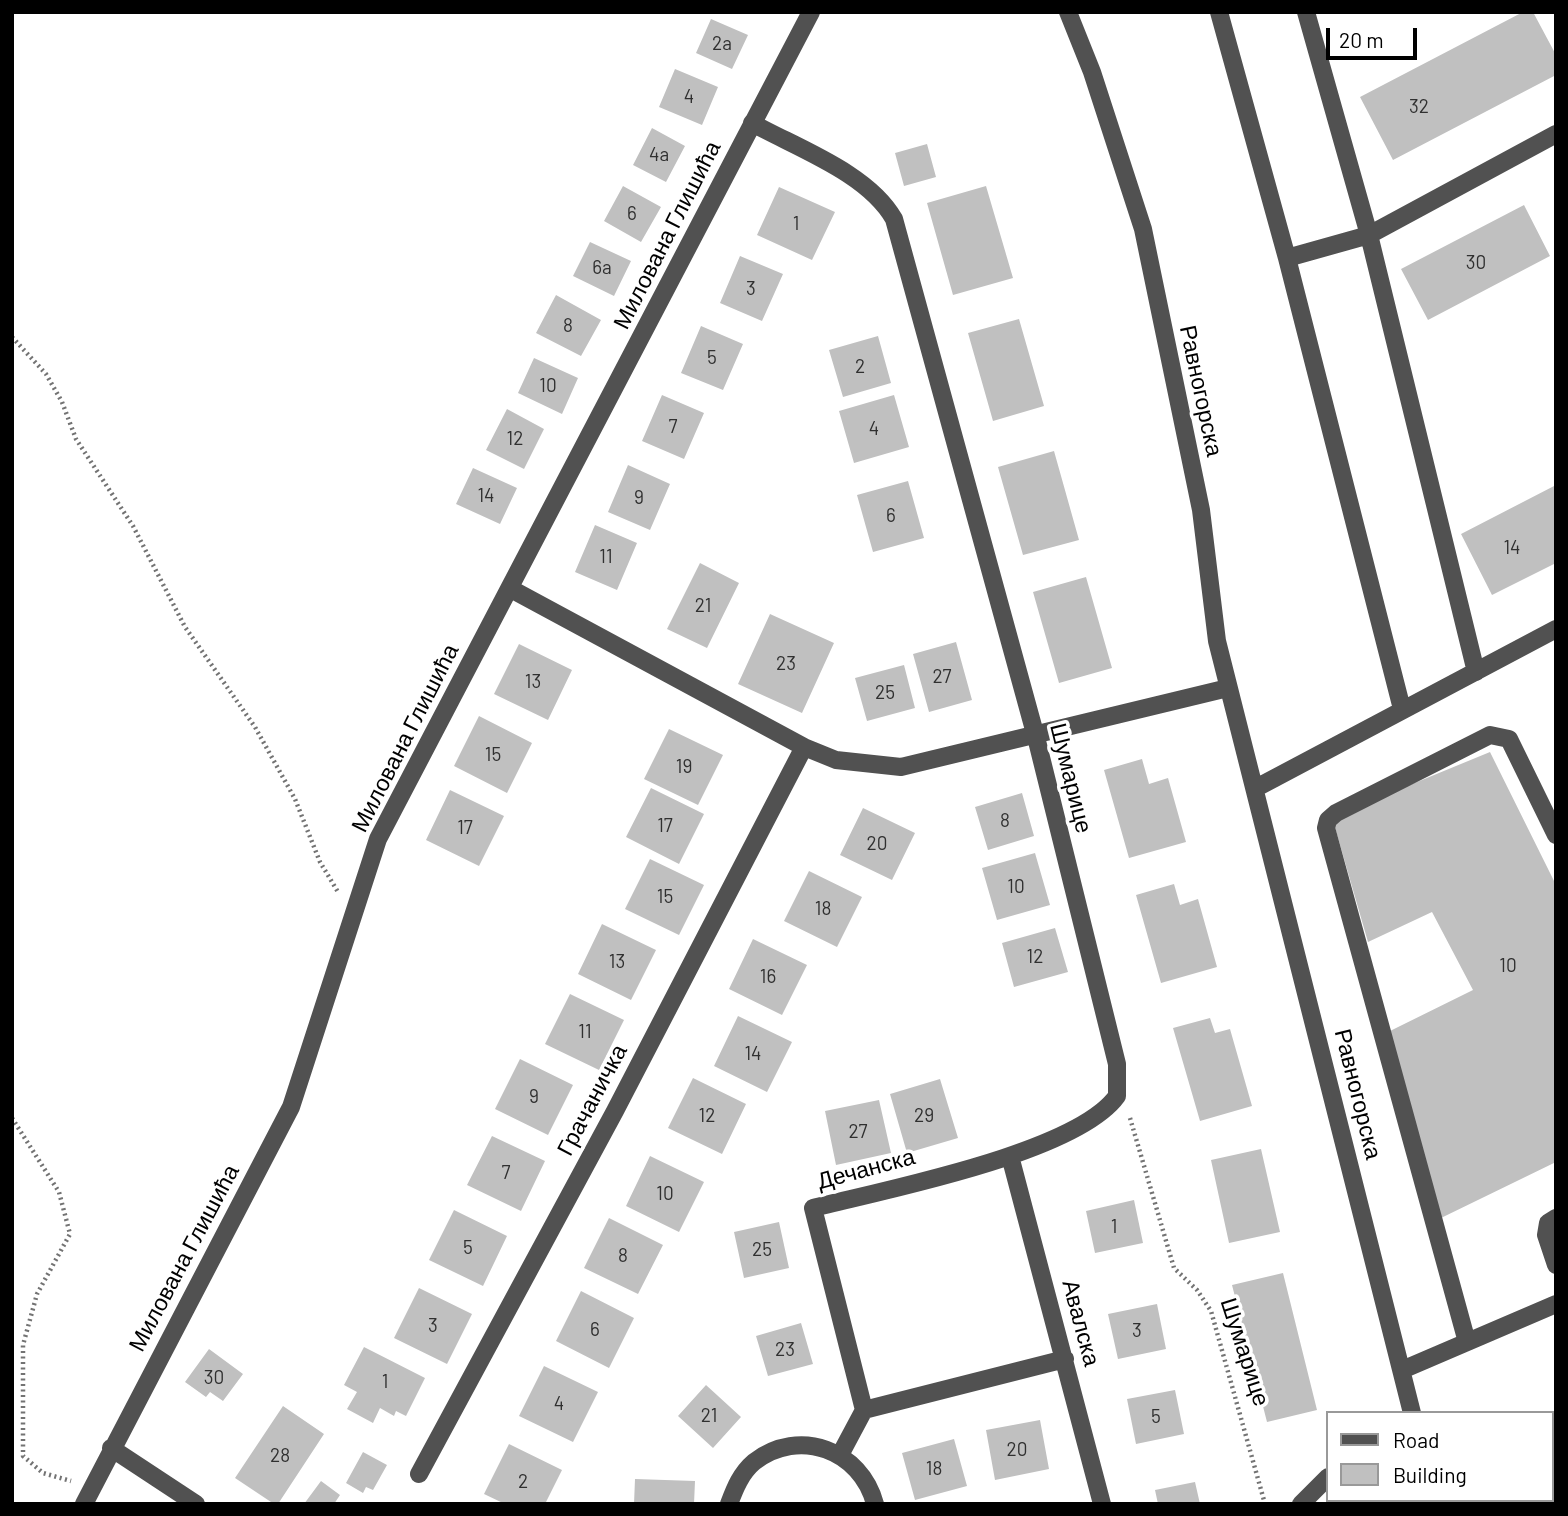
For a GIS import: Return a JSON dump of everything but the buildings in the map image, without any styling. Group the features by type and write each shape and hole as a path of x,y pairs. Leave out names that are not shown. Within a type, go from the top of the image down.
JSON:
{"street":[{"name":"Милована Глишића","path":"84,1504 291,1107 378,839 811,12"},
{"name":"Равногорска","path":"1068,12 1092,72 1143,229 1201,510 1217,641 1411,1406"},
{"path":"1219,12 1287,258 1402,709"},
{"path":"1306,12 1369,235 1476,672"},
{"name":"Шумарице","path":"752,123 858,181 884,203 894,219 1036,737 1117,1064 1116,1096"},
{"path":"1287,258 1369,235 1556,134"},
{"path":"511,589 804,747 836,760 901,768 1228,688"},
{"path":"1256,788 1556,629"},
{"path":"1467,1342 1326,828 1328,820 1336,813 1490,735 1509,739 1556,835"},
{"name":"Грачаничка","path":"419,1474 615,1111 804,747"},
{"path":"1010,1156 1072,1130 1102,1112 1116,1096"},
{"name":"Авалска","path":"1010,1156 1102,1504"},
{"name":"Дечанска","path":"863,1410 813,1208 1010,1156"},
{"path":"1556,1218 1548,1223 1546,1235 1556,1265"},
{"path":"1402,1370 1556,1304"},
{"path":"840,1455 863,1410 1065,1359"},
{"path":"729,1504 737,1482 752,1464 772,1451 795,1445 818,1446 840,1455 859,1469 871,1489 875,1504"},
{"path":"111,1448 196,1504"},
{"path":"1301,1504 1326,1479"}],"path":[{"path":"12,337 46,374 62,402 76,439 132,526 185,627 255,727 295,799 320,862 334,888 355,911"},
{"name":"Шумарице","path":"1116,1096 1129,1118 1174,1268 1197,1290 1211,1311 1265,1504"},
{"path":"12,1118 59,1192 70,1234 37,1294 23,1345 23,1456 43,1473 91,1487"}]}
